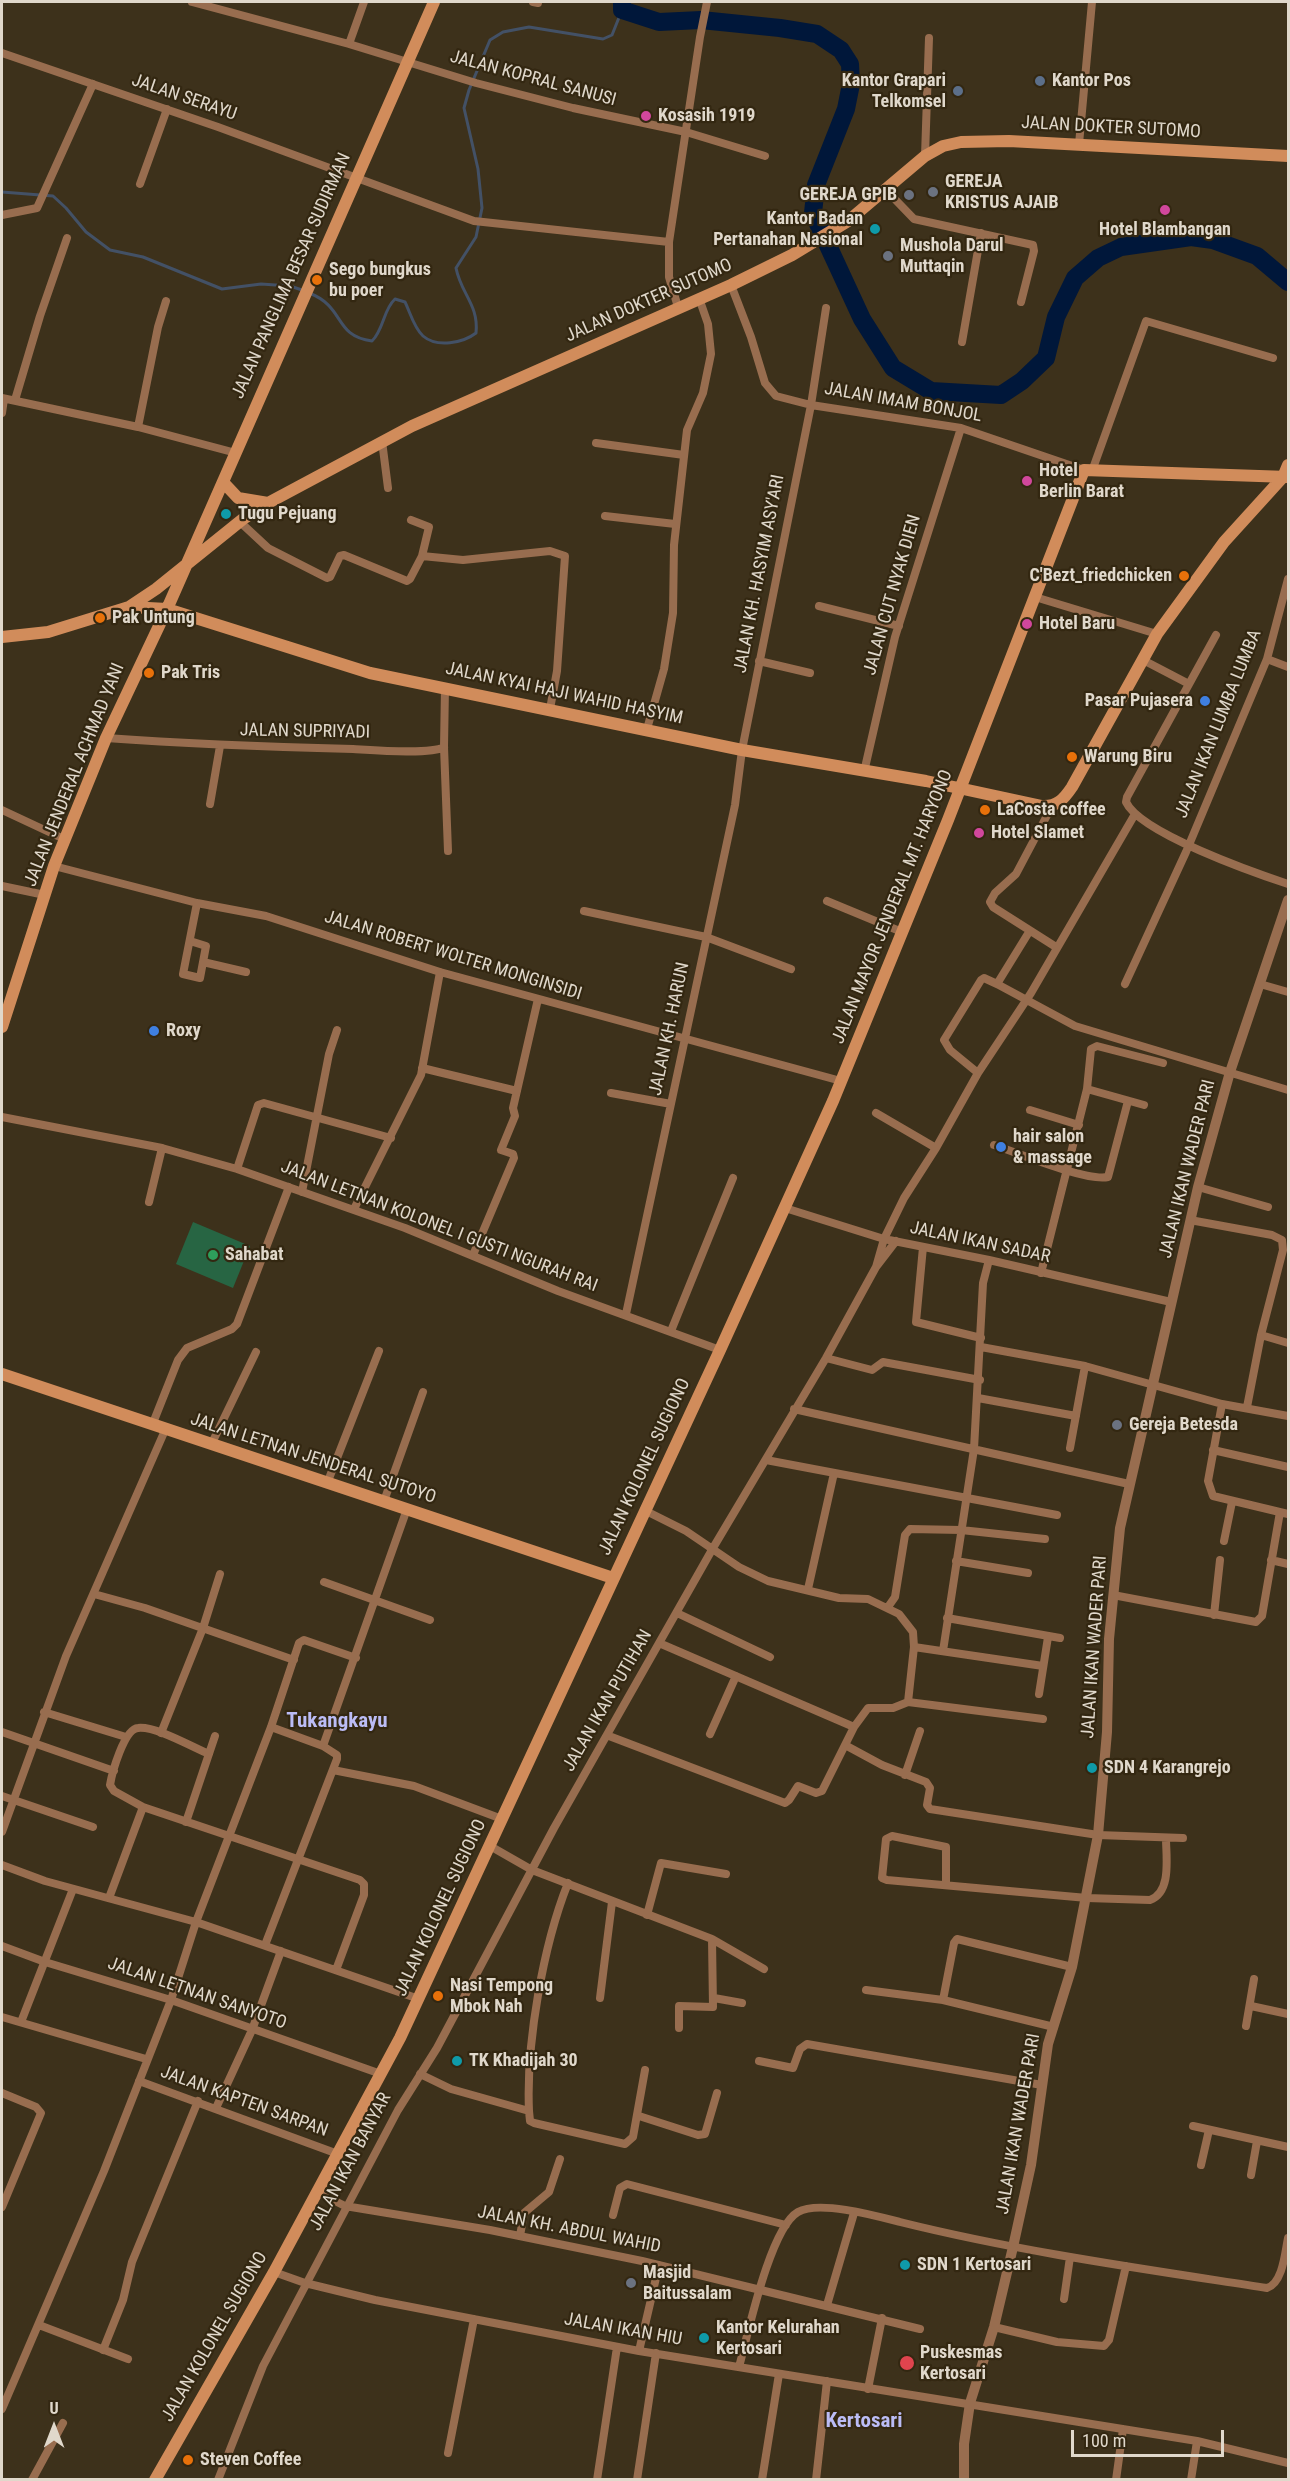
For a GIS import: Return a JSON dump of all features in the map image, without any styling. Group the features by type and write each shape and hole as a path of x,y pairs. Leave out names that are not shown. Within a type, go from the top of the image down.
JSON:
{"main road":[{"name":"JALAN PANGLIMA BESAR SUDIRMAN","path":"185,566 434,2"},
{"name":"JALAN DOKTER SUTOMO","path":"129,607 185,566 239,521 268,503 382,441 731,285 792,255 848,221 925,156 943,146 961,142 1079,144 1288,156"},
{"path":"1052,806 1062,801 1072,787 1157,634 1229,536 1286,477 1288,465"},
{"name":"JALAN IMAM BONJOL","path":"1088,470 1286,477"},
{"name":"JALAN MAYOR JENDERAL MT. HARYONO","path":"720,1350 841,1081 1088,470"},
{"path":"223,482 238,498 268,503"},
{"name":"JALAN JENDERAL ACHMAD YANI","path":"2,1027 64,839 106,738 185,566"},
{"path":"2,637 48,632 129,607"},
{"name":"JALAN KYAI HAJI WAHID HASYIM","path":"129,607 167,609 370,673 742,750 961,787 1014,800 1052,806"},
{"name":"JALAN KOLONEL SUGIONO","path":"155,2480 274,2272 419,1999 720,1350"},
{"name":"JALAN LETNAN JENDERAL SUTOYO","path":"2,1374 613,1578"},
{"name":"JALAN KOLONEL SUGIONO","path":"150,2480 162,2465"}],"street":[{"name":"JALAN KOPRAL SANUSI","path":"192,2 350,44 472,82 573,108 686,132 765,156"},
{"path":"350,44 364,2"},
{"path":"1079,144 1092,2"},
{"path":"678,307 669,277 669,242 707,3"},
{"path":"925,156 929,38"},
{"name":"JALAN SERAYU","path":"2,53 356,176 474,221 669,242"},
{"path":"2,215 38,207 93,84"},
{"path":"140,184 167,110"},
{"path":"886,190 914,219 1034,246 1021,302"},
{"path":"962,342 981,233"},
{"path":"15,400 40,316 67,238"},
{"name":"JALAN IMAM BONJOL","path":"731,285 770,391 776,396 811,405 961,428 1088,470"},
{"path":"647,729 669,643 675,593 675,524 687,430 703,393 711,354 708,324 699,298"},
{"path":"138,427 157,330 166,301"},
{"name":"JALAN KH. HASYIM ASY'ARI","path":"742,750 811,405 826,308"},
{"path":"1088,470 1146,321 1273,358"},
{"path":"2,413 3,399 15,400 138,427 236,453"},
{"name":"JALAN CUT NYAK DIEN","path":"864,772 899,626 961,428"},
{"path":"382,441 388,488"},
{"path":"596,443 684,455"},
{"path":"605,516 675,524"},
{"path":"239,521 268,548 327,578 330,577 340,556 344,555 407,580 410,579 422,556 429,527 411,520"},
{"path":"422,556 463,560 550,551 565,556 557,671 550,709"},
{"name":"JALAN IKAN LUMBA LUMBA","path":"1125,984 1189,846 1267,659 1288,579"},
{"path":"1035,597 1157,634"},
{"path":"819,606 899,626"},
{"path":"1216,635 1127,797 1127,806 1135,814 1189,846 1230,864 1288,884"},
{"path":"1267,659 1288,667"},
{"path":"1143,660 1189,684"},
{"path":"759,661 810,673"},
{"path":"445,687 444,747 448,851"},
{"name":"JALAN SUPRIYADI","path":"106,738 220,747 391,750 435,750 444,747"},
{"path":"210,804 220,747"},
{"name":"JALAN KH. HARUN","path":"627,1314 735,805 742,750"},
{"path":"1052,806 1016,874 991,900 993,907 1029,932 1056,947"},
{"path":"2,810 64,839"},
{"path":"876,1267 884,1239 904,1198 936,1148 978,1073 1026,1001 1135,814"},
{"name":"JALAN ROBERT WOLTER MONGINSIDI","path":"54,866 197,903 266,916 440,972 841,1081"},
{"path":"2,886 45,895"},
{"name":"JALAN IKAN WADER PARI","path":"964,2480 964,2444 970,2403 994,2327 1013,2247 1031,2165 1042,2085 1054,2027 1072,1967 1098,1835 1107,1732 1109,1639 1120,1528 1129,1484 1198,1187 1230,1072 1288,900"},
{"path":"827,901 902,932"},
{"path":"190,941 204,944 206,951 200,978 183,974 197,903"},
{"path":"584,910 706,938 791,969"},
{"path":"997,984 1029,932"},
{"path":"203,962 246,972"},
{"path":"354,1209 391,1138 422,1068 440,972"},
{"path":"978,1073 950,1050 944,1040 984,978 1066,1022 1288,1090"},
{"path":"1260,984 1288,992"},
{"path":"473,1255 514,1158 513,1154 501,1150 515,1116 513,1110 538,999"},
{"path":"302,1192 329,1054 337,1030"},
{"path":"1041,1272 1079,1125 1087,1089 1091,1049 1094,1046 1163,1063"},
{"path":"422,1068 517,1091"},
{"path":"1087,1089 1144,1105"},
{"path":"611,1093 671,1104"},
{"path":"994,1145 1067,1170 1099,1178 1108,1177 1128,1101"},
{"path":"237,1169 258,1105 264,1103 391,1138"},
{"path":"1030,1110 1079,1125"},
{"path":"876,1113 936,1148"},
{"name":"JALAN LETNAN KOLONEL I GUSTI NGURAH RAI","path":"2,1118 162,1148 237,1169 354,1209 558,1291 627,1314 720,1350"},
{"path":"148,1202 162,1148"},
{"path":"671,1331 733,1178"},
{"path":"153,1424 178,1360 187,1348 232,1329 237,1324 289,1187"},
{"path":"1198,1187 1268,1207"},
{"name":"JALAN IKAN SADAR","path":"785,1208 884,1239 989,1260 1171,1302"},
{"path":"1190,1220 1272,1235 1282,1240 1283,1250 1261,1335 1247,1407"},
{"path":"876,1267 896,1241"},
{"path":"923,1247 916,1322 981,1343 1085,1366 1222,1404 1288,1416"},
{"path":"943,1651 946,1618 974,1449 980,1380 983,1283 989,1260"},
{"name":"JALAN IKAN PUTIHAN","path":"532,1870 713,1548 826,1358 876,1267"},
{"path":"1261,1335 1288,1342"},
{"path":"328,1481 380,1351"},
{"path":"211,1444 256,1352"},
{"path":"826,1358 872,1370 883,1362 980,1380"},
{"path":"1070,1448 1085,1366"},
{"path":"384,1501 423,1392"},
{"path":"978,1398 1076,1416"},
{"path":"1113,1595 1252,1623 1259,1620 1271,1560 1284,1513 1213,1496 1208,1485 1222,1404"},
{"path":"794,1409 1129,1484"},
{"path":"2,1832 44,1712 166,1428"},
{"path":"1213,1450 1288,1467"},
{"path":"766,1460 1057,1515"},
{"path":"808,1589 834,1473"},
{"path":"1224,1541 1232,1502"},
{"path":"323,1746 408,1509"},
{"path":"644,1510 713,1548 739,1567 768,1581 839,1598 868,1599 888,1607 907,1622 914,1632 908,1702"},
{"path":"888,1607 895,1597 907,1531 962,1530 1045,1539"},
{"path":"1214,1615 1220,1560"},
{"path":"1271,1560 1288,1564"},
{"path":"956,1561 1028,1573"},
{"path":"161,1733 203,1628 220,1574"},
{"path":"324,1582 430,1620"},
{"path":"94,1594 203,1628 294,1660"},
{"path":"677,1613 770,1657"},
{"path":"946,1618 1060,1638"},
{"path":"1039,1694 1048,1637"},
{"path":"2,2409 39,2325 171,2000 196,1922 271,1727 299,1643 304,1640 356,1658"},
{"path":"659,1643 854,1727"},
{"path":"914,1647 1044,1666"},
{"path":"710,1734 736,1676"},
{"path":"609,1736 785,1803 798,1786 816,1793 822,1791 854,1727 868,1708 893,1708 908,1702 1044,1719"},
{"path":"44,1712 126,1737"},
{"path":"264,1945 337,1755 323,1746 271,1727"},
{"path":"209,1754 161,1733 136,1728 126,1737 114,1771 111,1788 142,1807 355,1878 364,1884 364,1895 336,1970"},
{"path":"905,1775 920,1731"},
{"path":"2,1732 114,1771"},
{"path":"186,1822 215,1736"},
{"path":"845,1745 929,1785 927,1805 930,1809 1098,1835 1183,1838"},
{"path":"333,1770 414,1786 502,1819"},
{"path":"2,1796 93,1827"},
{"path":"109,1898 142,1807"},
{"path":"946,1883 946,1847 892,1836 886,1839 882,1878 1087,1898 1150,1900 1159,1896 1165,1886 1166,1838"},
{"path":"490,1846 532,1870 712,1939 764,1969"},
{"path":"647,1915 661,1863 726,1874"},
{"path":"2,1865 73,1888 196,1922 419,1999"},
{"name":"JALAN IKAN BANYAR","path":"218,2480 263,2366 305,2283 345,2206 532,1870"},
{"path":"568,1883 541,1985 534,2028 530,2121 534,2124 625,2144 633,2138 639,2116 645,2070"},
{"path":"21,2022 73,1888"},
{"path":"600,1998 612,1902"},
{"path":"678,2028 679,2006 711,2008 714,1998 712,1939"},
{"path":"943,2000 954,1943 957,1939 1072,1967"},
{"name":"JALAN LETNAN SANYOTO","path":"2,1946 45,1962 171,2000 381,2074"},
{"path":"216,2108 252,2030 281,1951"},
{"path":"1246,2026 1254,1979"},
{"path":"866,1990 943,2000 1054,2027"},
{"path":"714,1998 742,2003"},
{"path":"1251,2006 1288,2014"},
{"name":"JALAN KAPTEN SARPAN","path":"2,2017 146,2059"},
{"path":"759,2061 793,2068 800,2049 807,2044 1042,2085"},
{"path":"420,2074 451,2090 529,2111"},
{"name":"JALAN KAPTEN SARPAN","path":"139,2081 338,2154"},
{"path":"2,2093 36,2107 41,2113 2,2207"},
{"path":"639,2116 698,2135 705,2134 717,2093"},
{"path":"103,2350 123,2300 132,2262 198,2102"},
{"path":"1193,2126 1288,2147"},
{"path":"1201,2165 1209,2130"},
{"path":"1251,2175 1257,2141"},
{"path":"520,2236 524,2213 549,2192 560,2159"},
{"path":"613,2215 620,2188 627,2184 786,2225"},
{"name":"JALAN KH. ABDUL WAHID","path":"317,2192 345,2206 520,2236 659,2265 920,2329"},
{"path":"739,2367 760,2288 786,2225 799,2211 816,2207 1013,2247 1267,2288 1273,2286 1285,2269 1288,2238"},
{"path":"826,2305 854,2213"},
{"path":"1064,2299 1070,2257"},
{"path":"639,2351 659,2265"},
{"path":"994,2327 1057,2342 1104,2346 1109,2340 1126,2266"},
{"name":"JALAN IKAN HIU","path":"274,2272 305,2283 639,2351 1197,2441 1288,2463"},
{"path":"868,2389 882,2318"},
{"path":"448,2453 474,2319"},
{"path":"39,2325 128,2359"},
{"path":"597,2480 617,2346"},
{"path":"636,2480 656,2353"},
{"path":"762,2480 779,2374"},
{"path":"816,2480 827,2381"},
{"path":"32,2480 63,2423"},
{"path":"1116,2480 1123,2429"},
{"path":"1191,2480 1197,2441"}],"green space":[{"name":"Sahabat","path":"193,1222 250,1246 233,1288 176,1264"}],"waterway":[{"path":"622,2 622,10 659,22 701,20 780,28 817,34 841,50 850,64 851,84 846,109 816,185 813,213 862,319 893,368 931,391 1001,395 1022,381 1046,358 1056,317 1075,278 1098,258 1121,247 1191,237 1213,240 1257,256 1288,282"},
{"path":"309,293 329,306 351,333 372,341 395,299 405,302 417,329 429,340 442,343 457,342 476,333 475,315 456,268 476,237 482,208 478,169 464,108 490,40 503,32 529,27 603,39 612,35 622,10"},
{"path":"2,192 53,196 86,232 110,250 143,257 222,289 261,284 290,286 302,290"}],"place":[{"name":"Kantor Pos","path":"1040,81"},
{"name":"Kantor Grapari Telkomsel","path":"958,91"},
{"name":"Kosasih 1919","path":"646,116"},
{"name":"GEREJA KRISTUS AJAIB","path":"933,192"},
{"name":"GEREJA GPIB","path":"909,195"},
{"name":"Hotel Blambangan","path":"1165,210"},
{"name":"Kantor Badan Pertanahan Nasional","path":"875,229"},
{"name":"Mushola Darul Muttaqin","path":"888,256"},
{"name":"Sego bungkus bu poer","path":"317,280"},
{"name":"Hotel Berlin Barat","path":"1027,481"},
{"name":"Tugu Pejuang","path":"226,514"},
{"name":"C'Bezt_friedchicken","path":"1184,576"},
{"name":"Pak Untung","path":"100,618"},
{"name":"Hotel Baru","path":"1027,624"},
{"name":"Pak Tris","path":"149,673"},
{"name":"Pasar Pujasera","path":"1205,701"},
{"name":"Warung Biru","path":"1072,757"},
{"name":"LaCosta coffee","path":"985,810"},
{"name":"Hotel Slamet","path":"979,833"},
{"name":"Roxy","path":"154,1031"},
{"name":"hair salon & massage","path":"1001,1147"},
{"name":"Sahabat","path":"213,1255"},
{"name":"Gereja Betesda","path":"1117,1425"},
{"name":"SDN 4 Karangrejo","path":"1092,1768"},
{"name":"Nasi Tempong Mbok Nah","path":"438,1996"},
{"name":"TK Khadijah 30","path":"457,2061"},
{"name":"SDN 1 Kertosari","path":"905,2265"},
{"name":"Masjid Baitussalam","path":"631,2283"},
{"name":"Kantor Kelurahan Kertosari","path":"704,2338"},
{"name":"Puskesmas Kertosari","path":"907,2363"},
{"name":"Steven Coffee","path":"188,2460"}],"district":[{"name":"Tukangkayu","path":"337,1722"},
{"name":"Kertosari","path":"864,2422"}]}
